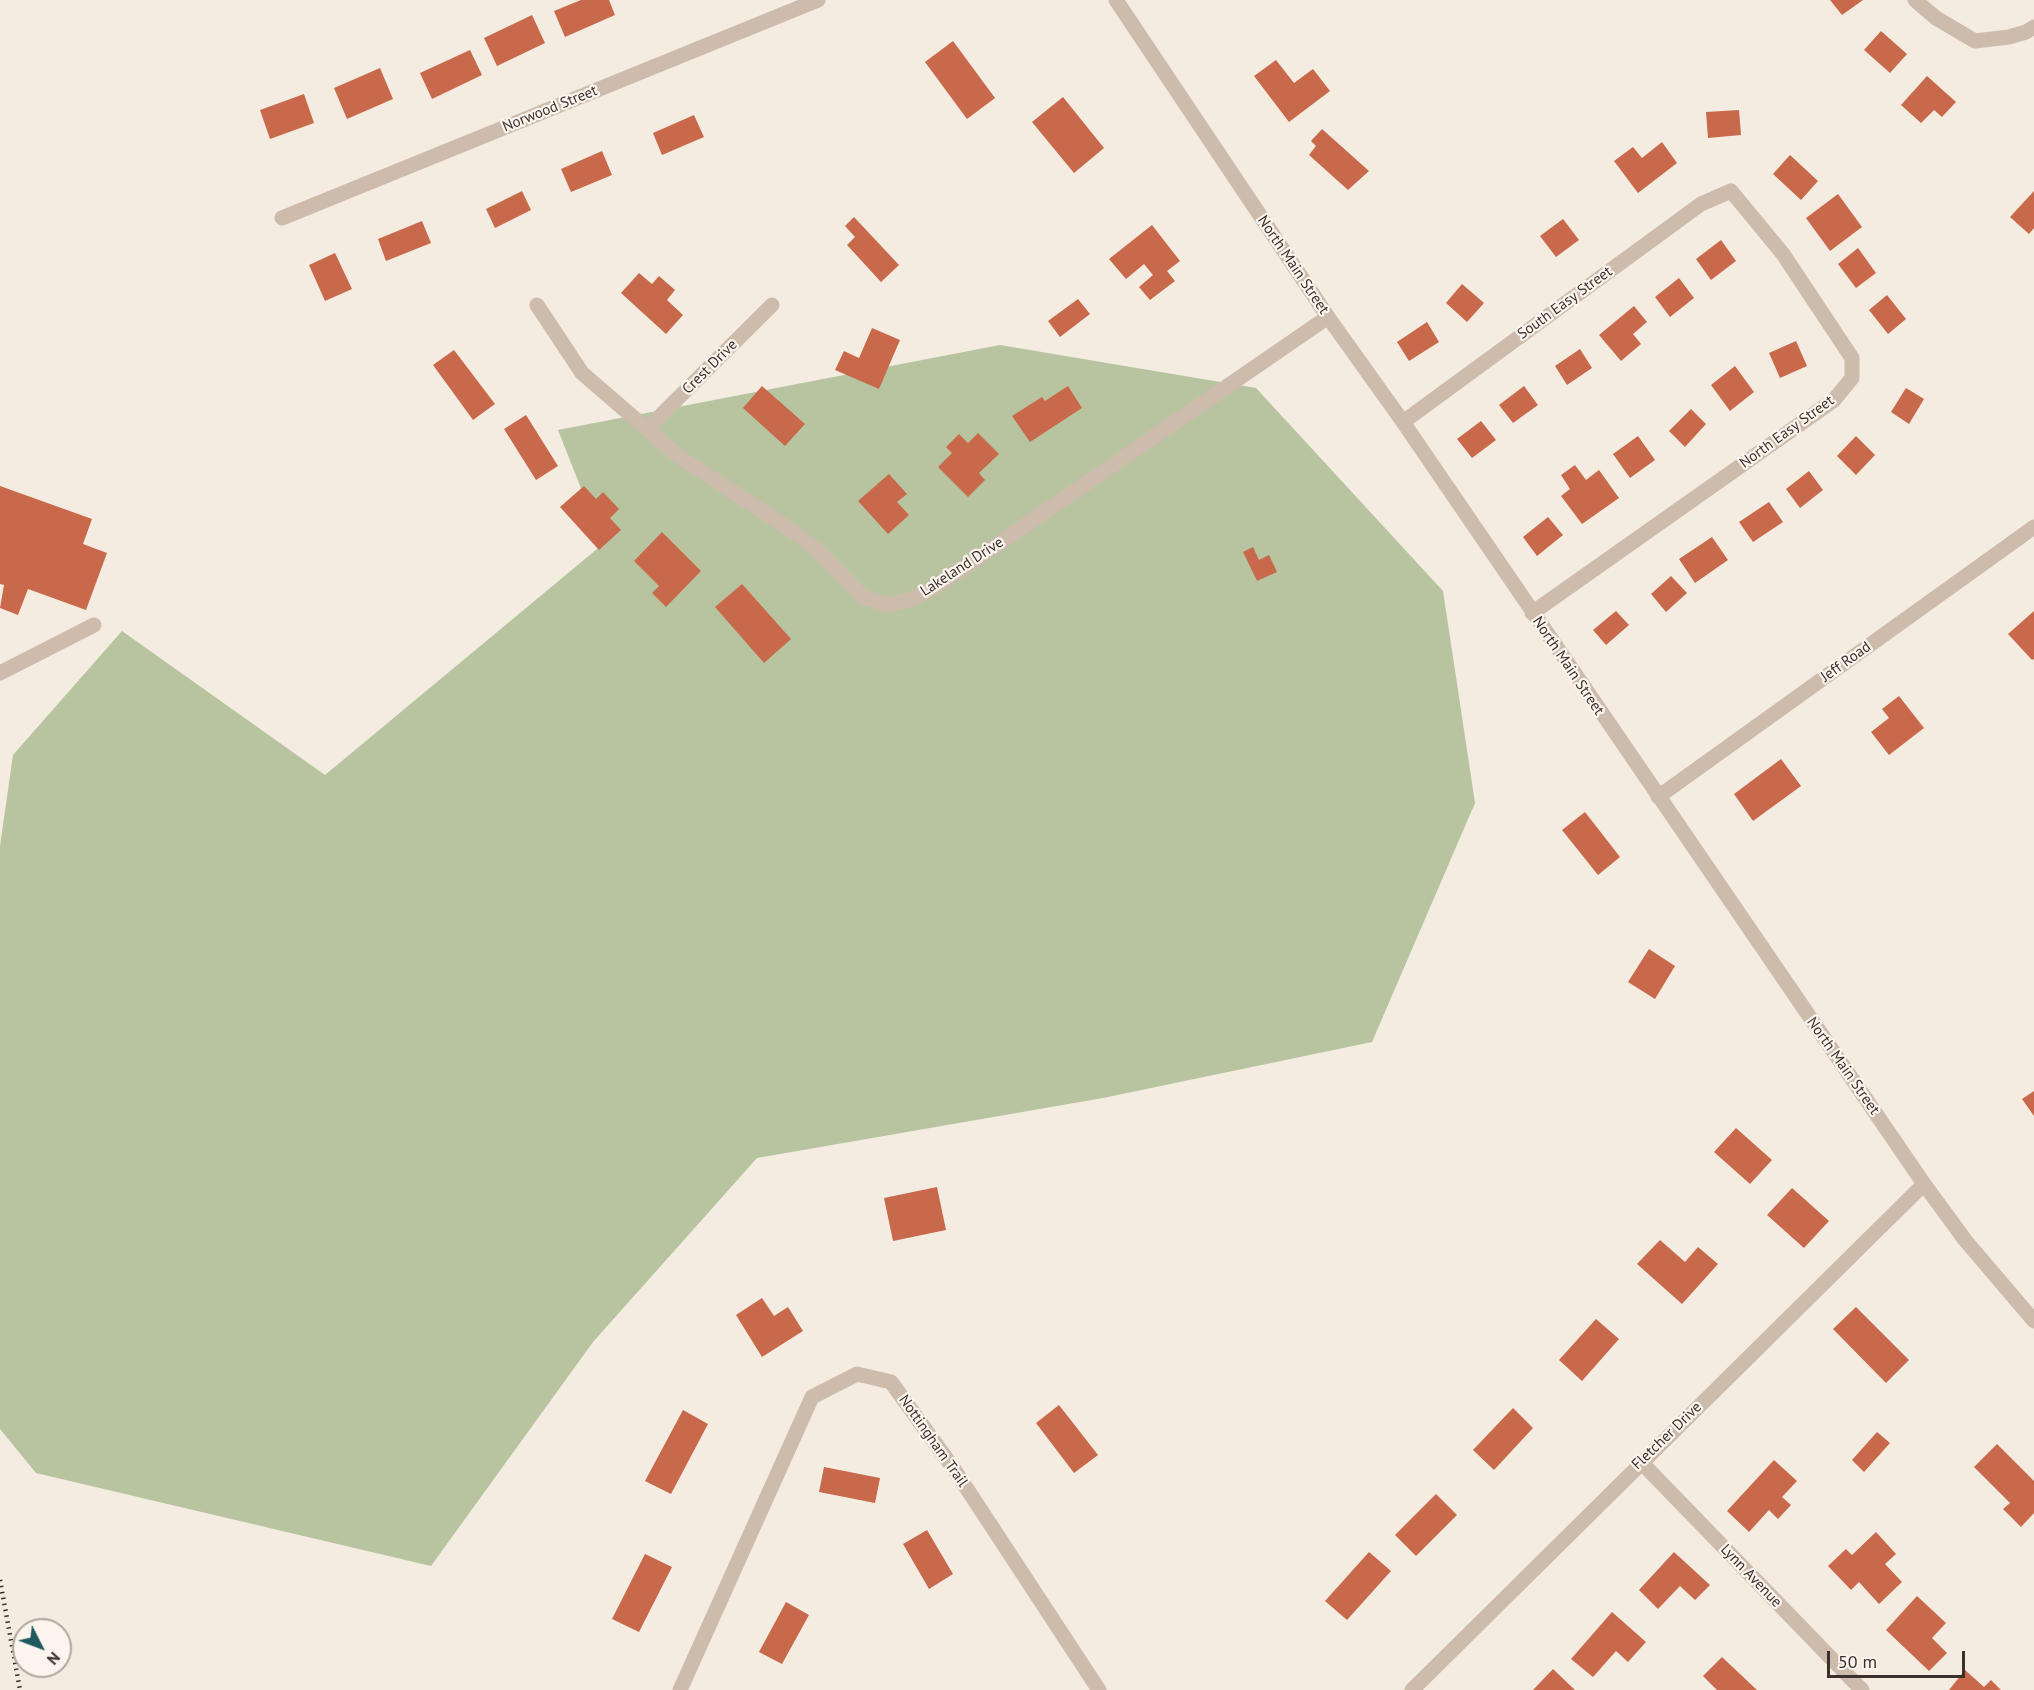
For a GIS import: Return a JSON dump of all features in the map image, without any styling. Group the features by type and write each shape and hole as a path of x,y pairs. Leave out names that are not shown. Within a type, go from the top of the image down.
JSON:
{"street":[{"name":"Norwood Street","path":"282,218 818,0"},
{"name":"North Main Street","path":"1116,0 1328,317 1403,422 1924,1184 1965,1240 2034,1321"},
{"path":"1915,0 1936,18 1975,41 2008,37 2034,27"},
{"name":"South Easy Street","path":"1403,422 1701,204 1731,191"},
{"name":"North Easy Street","path":"1532,613 1834,400 1851,378 1852,358 1783,254 1731,191"},
{"name":"Lakeland Drive","path":"537,305 582,373 677,455 719,485 798,535 820,553 862,597 889,605 912,598 937,586 1328,317"},
{"name":"Crest Drive","path":"648,428 772,305"},
{"name":"Jeff Road","path":"1658,797 2034,527"},
{"path":"0,673 94,625"},
{"name":"Fletcher Drive","path":"1412,1690 1924,1184"},
{"name":"Nottingham Trail","path":"680,1690 812,1398 857,1374 891,1382 942,1452 1099,1690"},
{"name":"Lynn Avenue","path":"1641,1462 1862,1690"}],"green space":[{"path":"1000,345 1256,388 1443,591 1475,803 1372,1042 1103,1098 757,1158 593,1342 431,1566 36,1473 0,1429 0,846 13,755 122,631 325,775 603,544 558,430"}],"building":[{"path":"581,0 609,0 615,15 565,37 554,11"},
{"path":"1830,0 1863,0 1842,15"},
{"path":"532,15 545,43 497,66 484,38"},
{"path":"1881,31 1907,54 1890,73 1864,50"},
{"path":"953,41 995,98 967,119 925,62"},
{"path":"470,50 482,75 432,99 420,73"},
{"path":"1276,60 1294,83 1313,69 1330,91 1289,122 1254,76"},
{"path":"380,68 393,99 347,119 334,88"},
{"path":"1927,76 1956,102 1942,117 1934,110 1921,123 1901,105"},
{"path":"304,94 314,123 270,139 260,110"},
{"path":"1063,97 1104,148 1074,173 1032,122"},
{"path":"1739,110 1741,135 1708,138 1706,112"},
{"path":"694,115 704,137 662,155 653,133"},
{"path":"1322,129 1369,171 1348,190 1309,155 1316,146 1311,141"},
{"path":"1662,142 1677,163 1638,193 1614,161 1633,147 1642,158"},
{"path":"602,151 612,175 571,192 561,169"},
{"path":"1790,155 1818,181 1801,200 1773,174"},
{"path":"522,191 531,210 495,228 486,209"},
{"path":"2034,191 2034,228 2029,234 2010,217"},
{"path":"1838,194 1862,227 1830,251 1806,218"},
{"path":"854,217 899,265 881,282 847,245 855,237 845,226"},
{"path":"1563,219 1579,240 1556,257 1540,236"},
{"path":"422,221 431,243 386,261 378,239"},
{"path":"1152,225 1180,261 1167,271 1175,281 1150,300 1139,287 1153,275 1144,264 1126,279 1109,259"},
{"path":"1721,240 1736,261 1711,280 1696,259"},
{"path":"1858,248 1876,273 1856,288 1838,264"},
{"path":"335,253 352,289 325,301 309,265"},
{"path":"639,273 652,284 659,276 675,290 667,300 683,315 666,334 621,293"},
{"path":"1679,278 1694,298 1670,317 1655,297"},
{"path":"1462,284 1484,303 1467,322 1446,303"},
{"path":"1887,295 1906,319 1888,334 1869,310"},
{"path":"1078,299 1090,314 1060,337 1048,321"},
{"path":"1634,306 1647,322 1633,334 1641,344 1621,361 1599,335"},
{"path":"1427,322 1439,342 1409,361 1397,342"},
{"path":"872,328 900,340 879,389 835,370 844,351 859,358"},
{"path":"1796,341 1807,366 1780,378 1769,353"},
{"path":"1580,349 1592,368 1567,385 1555,366"},
{"path":"454,350 495,404 473,420 433,365"},
{"path":"1735,366 1754,392 1730,411 1711,385"},
{"path":"762,386 805,424 785,446 743,408"},
{"path":"1068,386 1082,408 1030,442 1012,416 1042,397 1045,401"},
{"path":"1524,386 1538,405 1513,423 1499,405"},
{"path":"1906,388 1924,399 1909,424 1891,412"},
{"path":"1691,409 1706,424 1685,447 1669,431"},
{"path":"526,415 558,466 536,480 504,429"},
{"path":"1481,421 1496,440 1472,458 1457,439"},
{"path":"978,433 999,454 979,473 985,480 968,497 938,467 952,453 946,447 959,434 968,443"},
{"path":"1638,436 1655,460 1630,478 1613,454"},
{"path":"1856,436 1875,455 1856,475 1837,456"},
{"path":"1575,465 1586,480 1599,470 1619,498 1582,524 1561,496 1570,489 1561,475"},
{"path":"1809,471 1823,490 1800,508 1786,489"},
{"path":"889,474 907,494 897,502 909,515 888,534 858,501"},
{"path":"0,486 92,519 83,544 107,553 86,610 28,589 18,615 0,608 4,585 0,584"},
{"path":"584,486 596,499 603,492 619,509 610,518 621,530 599,550 560,507"},
{"path":"1769,502 1783,522 1753,542 1739,522"},
{"path":"1548,517 1563,535 1537,556 1523,537"},
{"path":"662,532 701,571 666,607 652,593 659,586 634,561"},
{"path":"1712,537 1728,560 1695,583 1679,559"},
{"path":"1253,547 1259,560 1269,555 1277,572 1257,581 1243,552"},
{"path":"1671,576 1687,593 1666,612 1651,594"},
{"path":"742,584 791,639 764,663 715,607"},
{"path":"1616,611 1629,625 1606,645 1593,630"},
{"path":"2034,611 2034,659 2032,660 2008,634"},
{"path":"1899,696 1924,728 1889,755 1871,732 1889,718 1882,709"},
{"path":"1781,759 1801,786 1753,821 1734,794"},
{"path":"1585,812 1620,857 1598,875 1562,830"},
{"path":"1649,949 1675,966 1655,999 1628,982"},
{"path":"2034,1091 2034,1116 2022,1099"},
{"path":"1736,1128 1772,1160 1750,1184 1714,1152"},
{"path":"937,1187 946,1230 893,1241 884,1198"},
{"path":"1792,1188 1829,1221 1804,1248 1767,1215"},
{"path":"1660,1240 1685,1262 1698,1247 1718,1264 1682,1304 1637,1264"},
{"path":"762,1298 774,1316 788,1307 803,1331 762,1357 736,1315"},
{"path":"1856,1307 1909,1360 1886,1383 1833,1329"},
{"path":"1596,1319 1619,1339 1582,1381 1559,1360"},
{"path":"1059,1405 1098,1455 1074,1473 1036,1423"},
{"path":"1513,1408 1533,1428 1494,1470 1473,1450"},
{"path":"683,1410 708,1424 671,1494 645,1481"},
{"path":"1877,1432 1890,1443 1864,1472 1852,1460"},
{"path":"1997,1444 2034,1481 2034,1513 2021,1527 2003,1509 2010,1503 1974,1467"},
{"path":"1774,1460 1797,1481 1782,1497 1791,1505 1778,1519 1769,1510 1749,1532 1727,1511"},
{"path":"824,1467 880,1478 875,1503 819,1492"},
{"path":"1436,1494 1457,1515 1416,1556 1395,1535"},
{"path":"927,1530 953,1574 929,1589 903,1544"},
{"path":"1876,1532 1896,1554 1885,1564 1902,1582 1879,1604 1859,1582 1851,1590 1828,1566 1846,1549 1852,1555"},
{"path":"1369,1552 1391,1571 1347,1620 1325,1601"},
{"path":"1674,1552 1710,1585 1695,1600 1680,1586 1658,1609 1639,1590"},
{"path":"645,1554 672,1567 639,1632 612,1619"},
{"path":"1917,1596 1946,1623 1932,1638 1947,1653 1929,1671 1886,1630"},
{"path":"786,1602 809,1615 782,1664 759,1652"},
{"path":"1612,1612 1646,1642 1628,1662 1616,1651 1593,1677 1571,1659"},
{"path":"1722,1657 1757,1690 1717,1690 1703,1676"},
{"path":"1553,1669 1575,1690 1533,1690"},
{"path":"1965,1670 1984,1687 1991,1680 2001,1690 1949,1690"}],"railway":[{"path":"0,1580 20,1690"}]}
